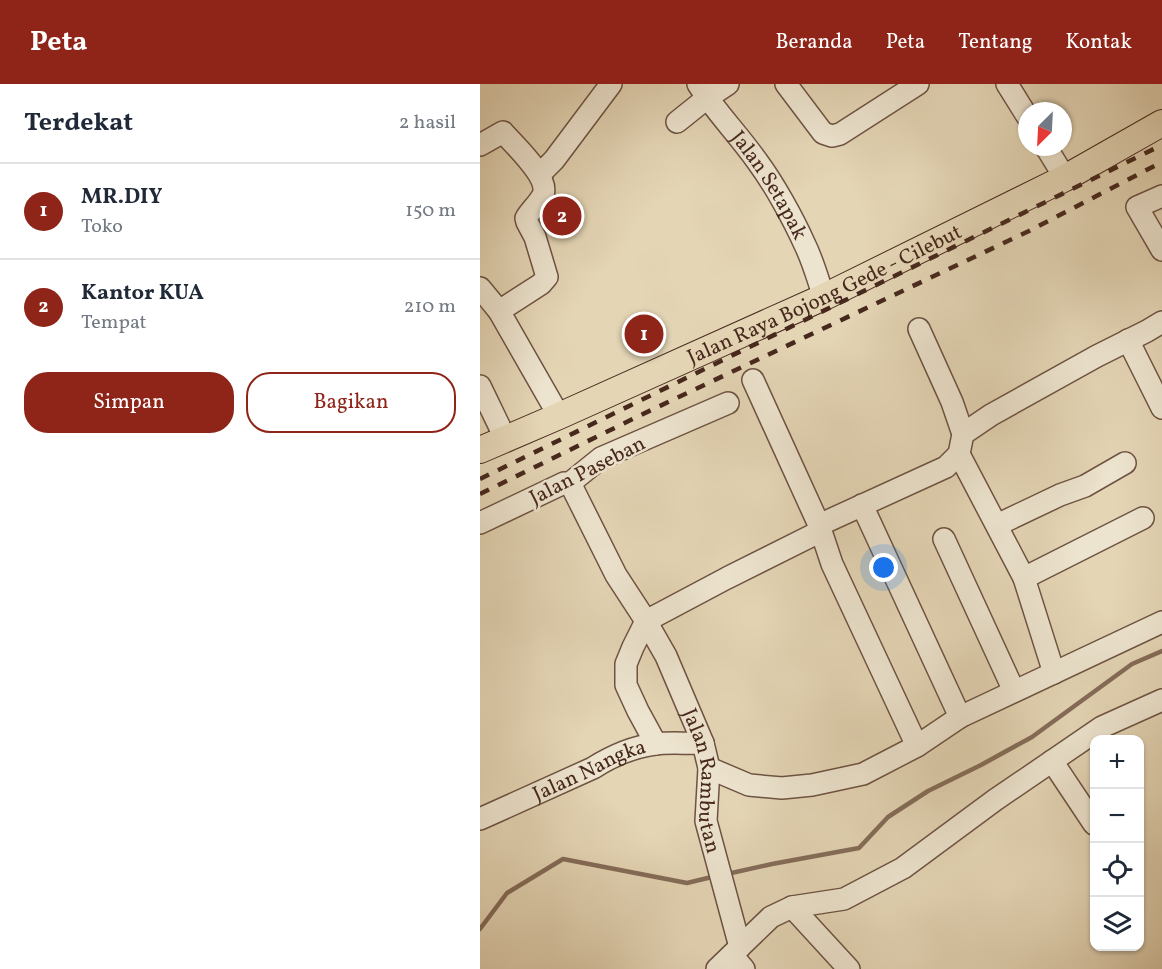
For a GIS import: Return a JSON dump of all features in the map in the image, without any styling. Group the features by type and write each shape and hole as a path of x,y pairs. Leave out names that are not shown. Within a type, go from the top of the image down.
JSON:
{"main road":[{"name":"Jalan Raya Bojong Gede - Cilebut","path":"480,450 824,297 1065,178 1162,123"}],"street":[{"path":"540,174 554,160 610,84"},
{"path":"677,122 702,91 728,84"},
{"path":"786,84 823,133 832,136 840,134 918,84"},
{"path":"1007,84 1018,102"},
{"name":"Jalan Setapak","path":"702,91 759,163 806,246 824,297"},
{"path":"482,141 503,132 540,174 544,189 542,196 526,218 535,237 547,277 541,284 499,310"},
{"path":"1052,156 1065,178"},
{"path":"1162,196 1137,207 1162,250"},
{"path":"480,288 499,310 559,416"},
{"path":"656,744 626,685 626,664 646,621 862,506 946,467 961,444 991,415 1162,322"},
{"path":"920,329 951,402 961,444 997,525 1024,578 1054,673"},
{"path":"1128,340 1162,408"},
{"path":"753,380 820,528 832,564 917,746"},
{"path":"480,386 506,440"},
{"name":"Jalan Paseban","path":"480,523 564,483 570,483 601,458 728,403"},
{"path":"997,525 1059,495 1085,486 1125,463"},
{"name":"Jalan Rambutan","path":"570,483 616,575 666,656 703,743 709,768 706,821 724,886 733,960"},
{"path":"862,506 960,717"},
{"path":"1024,578 1143,518"},
{"path":"944,538 1014,691"},
{"path":"709,768 749,785 783,788 812,785 864,774 917,746 960,717 1162,622"},
{"path":"733,960 771,917 792,907 844,899 903,868 995,800 1102,727 1162,700"},
{"name":"Jalan Nangka","path":"480,819 593,768 622,752 656,744 703,743"},
{"path":"1052,761 1090,817"},
{"path":"792,907 849,969"}],"waterway":[{"path":"727,874 859,848 888,817 928,791 1032,737 1132,664 1162,651"},
{"path":"480,929 507,893 563,859 687,883 716,876"}],"railway":[{"path":"480,479 1162,145"},
{"path":"480,494 1029,231 1162,162"}],"place":[{"name":"Kantor KUA","path":"562,216"},
{"name":"MR.DIY","path":"644,334"}]}
